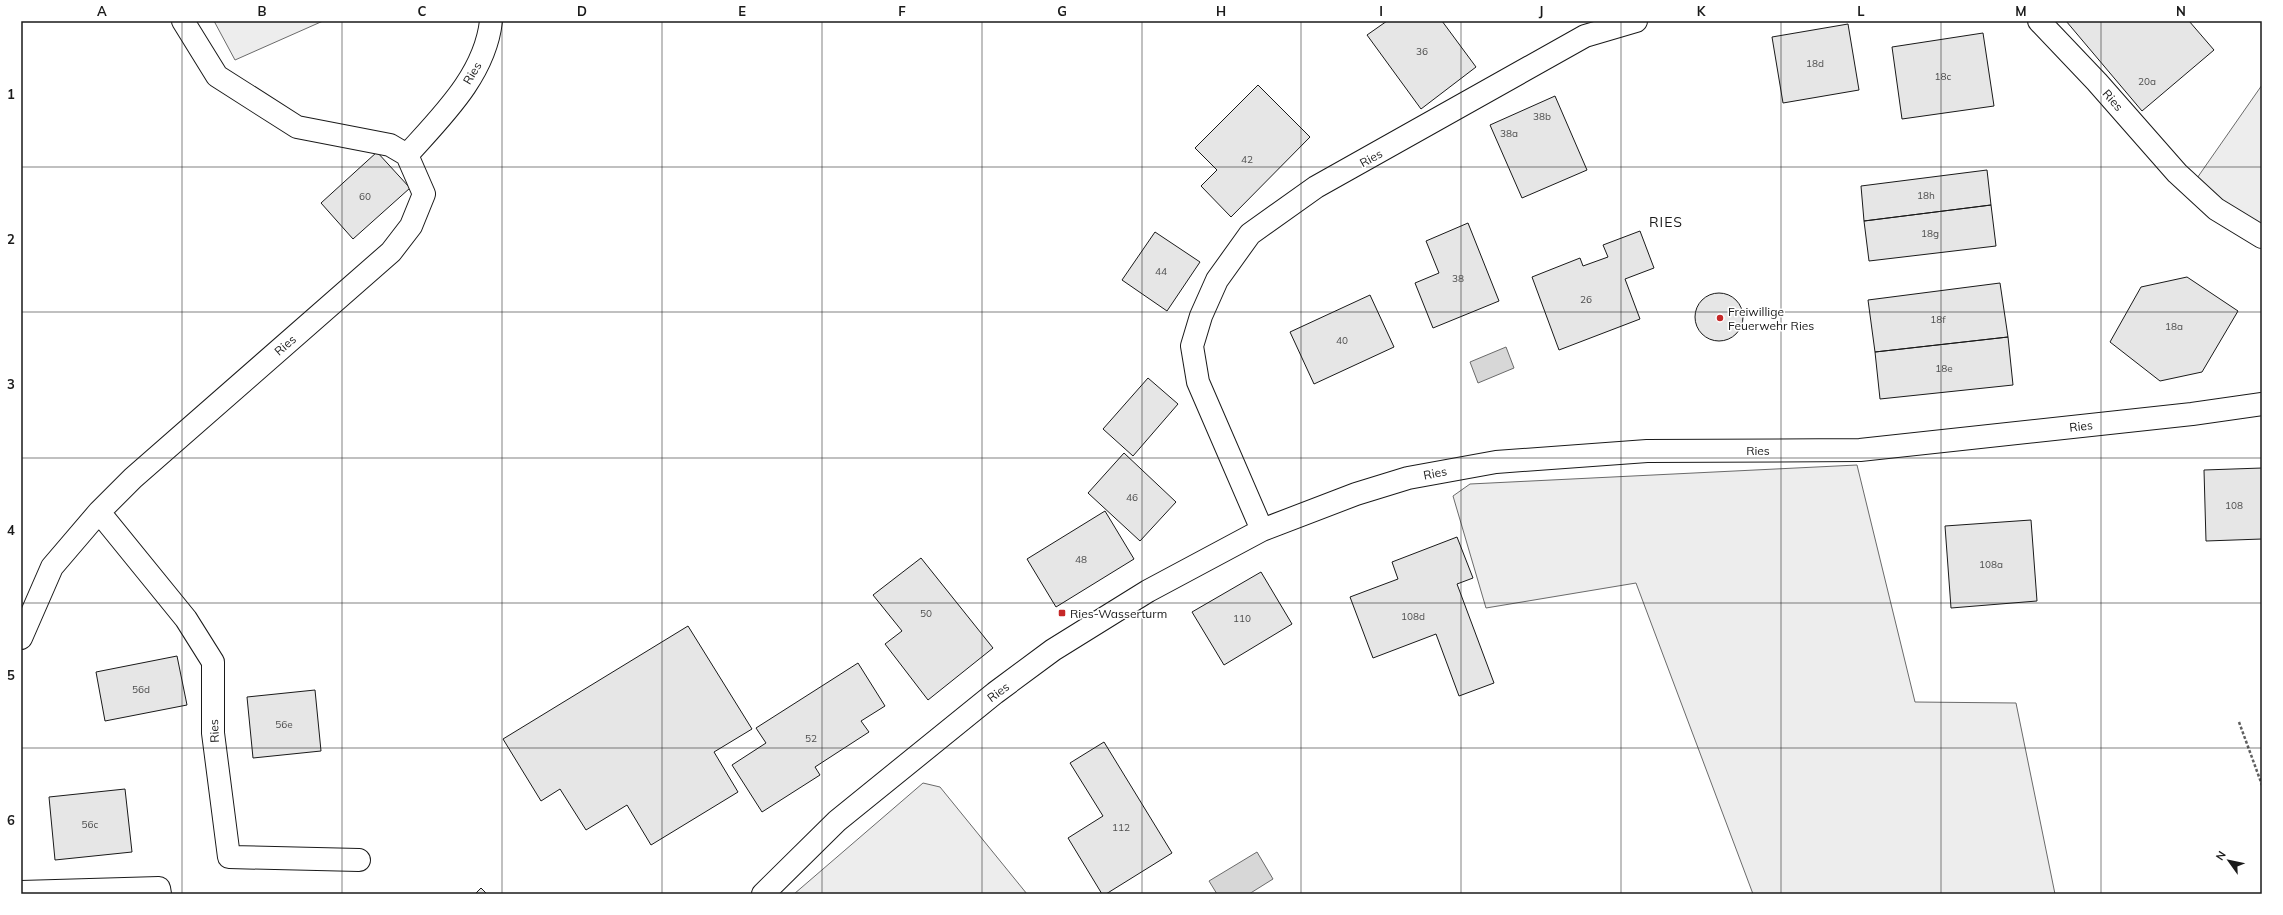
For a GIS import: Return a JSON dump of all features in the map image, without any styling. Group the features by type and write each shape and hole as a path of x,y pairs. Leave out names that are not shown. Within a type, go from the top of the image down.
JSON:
{"street":[{"path":"183,21 217,76 297,127 390,145 407,155"},
{"name":"Ries","path":"21,638 52,568 99,512 134,478 391,252 411,226 424,194 407,155 451,105 475,70 486,47 491,21"},
{"name":"Ries","path":"1262,530 1198,382 1192,346 1201,316 1217,280 1250,234 1316,187 1585,36 1636,21"},
{"name":"Ries","path":"2038,21 2097,82 2177,173 2216,209 2262,237"},
{"name":"Ries","path":"763,894 837,821 995,693 1053,650 1148,592 1262,530 1349,496 1408,478 1496,462 1647,451 1860,450 2192,414 2262,404"},
{"name":"Ries","path":"99,512 186,619 213,662 213,733 229,857 359,860"},
{"path":"21,892 159,888 160,894"}],"path":[{"path":"2239,722 2262,785"}],"shaded area":[{"path":"214,21 323,21 235,60"},
{"path":"2262,85 2262,237 2188,191"},
{"path":"1506,347 1514,368 1478,383 1470,362"},
{"path":"1857,465 1915,702 2016,703 2055,894 1753,894 1636,583 1486,608 1453,496 1470,484"},
{"path":"923,783 940,787 1027,894 794,894"},
{"path":"1257,852 1273,879 1249,894 1217,894 1209,881"}],"building":[{"path":"1387,21 1442,21 1476,67 1421,109 1367,35"},
{"path":"2066,21 2189,21 2214,50 2142,111"},
{"path":"1848,24 1859,90 1783,103 1772,37"},
{"path":"1983,33 1994,106 1902,119 1892,47"},
{"path":"1258,85 1310,137 1231,217 1201,186 1217,170 1195,148"},
{"path":"1555,96 1587,170 1522,198 1490,125"},
{"path":"377,152 410,188 353,239 321,203"},
{"path":"1987,170 1991,205 1864,221 1861,186"},
{"path":"1991,205 1996,246 1869,261 1864,221"},
{"path":"1468,223 1499,301 1433,328 1415,283 1439,273 1426,241"},
{"path":"1640,231 1654,268 1625,279 1640,319 1559,350 1532,277 1580,258 1583,266 1608,257 1603,245"},
{"path":"1155,232 1200,262 1167,311 1122,280"},
{"path":"2187,277 2238,311 2202,372 2160,381 2110,342 2141,287"},
{"path":"2000,283 2008,337 1875,352 1868,300"},
{"name":"Freiwillige Feuerwehr Ries","path":"1714,293 1724,293 1736,300 1743,312 1743,322 1736,334 1724,341 1714,341 1706,337 1699,330 1695,322 1695,312 1699,304 1706,297"},
{"path":"1370,295 1394,347 1314,384 1290,332"},
{"path":"2008,337 2013,385 1880,399 1875,352"},
{"path":"1148,378 1178,404 1133,456 1103,429"},
{"path":"1124,453 1176,502 1140,541 1088,493"},
{"path":"2262,468 2262,539 2206,541 2204,470"},
{"path":"1105,511 1134,559 1056,607 1027,559"},
{"path":"2031,520 2037,601 1951,608 1945,526"},
{"path":"1457,537 1473,578 1457,584 1494,683 1459,696 1436,634 1373,658 1350,597 1398,579 1392,562"},
{"path":"921,558 993,648 928,700 885,644 902,631 873,595"},
{"path":"1261,572 1292,624 1224,665 1192,612"},
{"path":"688,626 752,729 714,752 738,792 651,845 627,805 586,830 560,789 541,801 503,739"},
{"path":"177,656 187,705 105,721 96,672"},
{"path":"858,663 885,706 861,721 869,732 815,767 820,775 762,812 732,765 766,743 756,728"},
{"path":"315,690 321,751 253,758 247,697"},
{"path":"1104,742 1172,853 1106,894 1102,894 1068,838 1103,816 1070,763"},
{"path":"125,789 132,852 55,860 49,797"},
{"path":"481,888 487,894 475,894"}],"place":[{"name":"Freiwillige Feuerwehr Ries","path":"1720,318"},
{"name":"Ries-Wasserturm","path":"1062,613"}],"district":[{"name":"RIES","path":"1666,222"}]}
